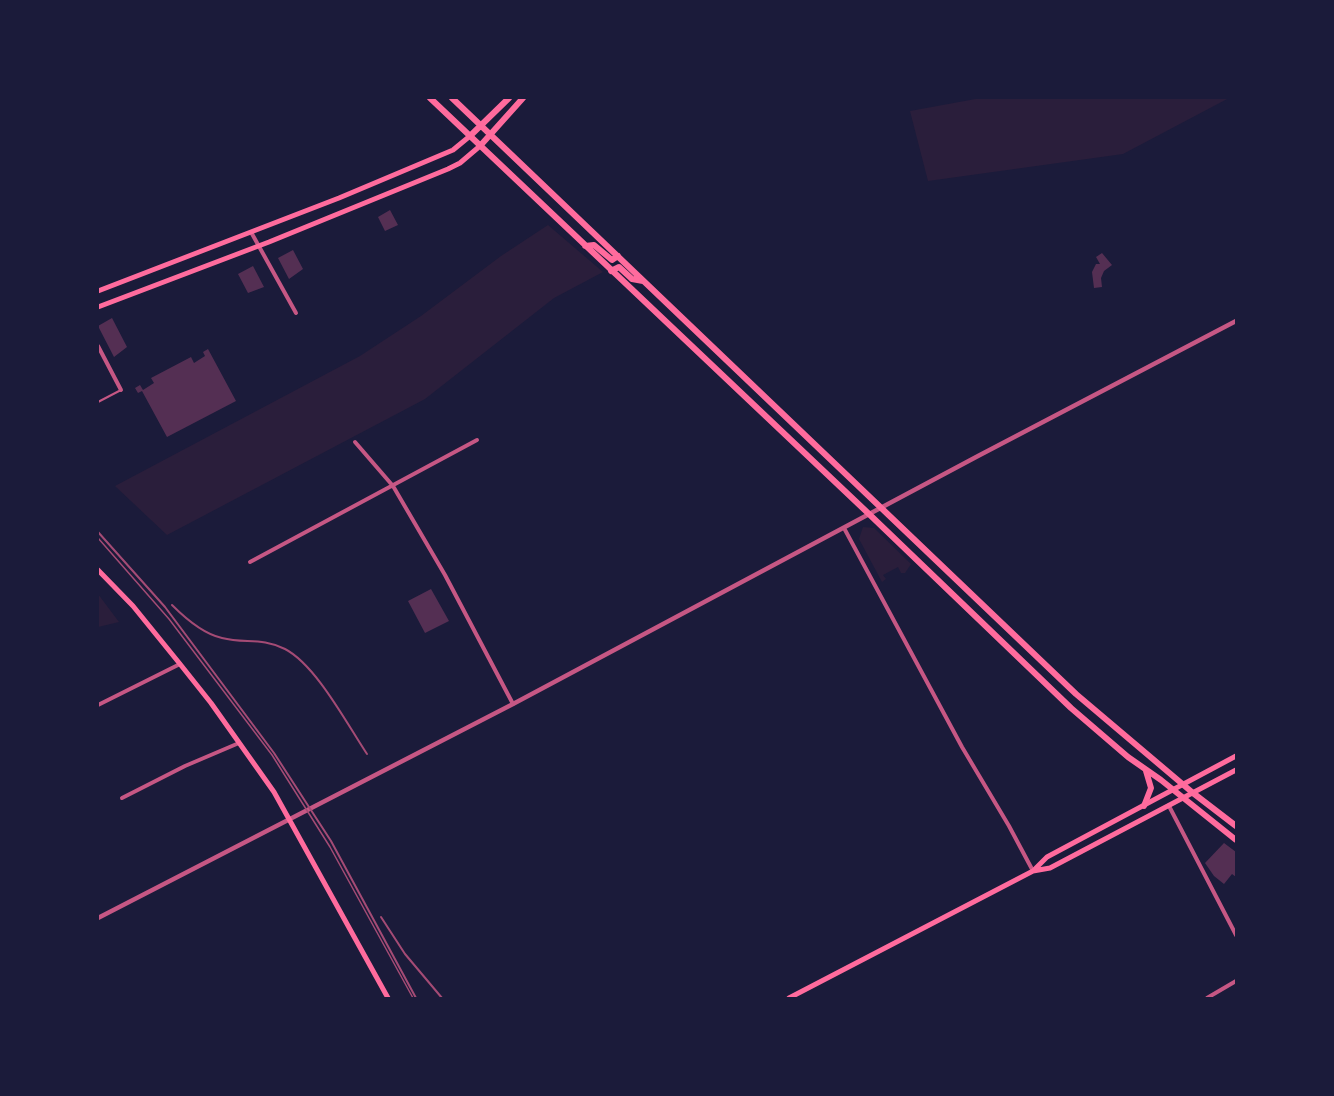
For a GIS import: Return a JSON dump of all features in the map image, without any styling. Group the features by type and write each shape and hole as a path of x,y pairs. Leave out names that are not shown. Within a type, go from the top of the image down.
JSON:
{"main road":[{"path":"430,98 1071,708 1236,840"},
{"path":"452,98 1002,624 1109,723 1236,826"},
{"path":"98,291 453,150 509,98"},
{"path":"98,307 259,245 460,163 480,146 523,98"},
{"path":"585,246 594,246 612,260 618,256"},
{"path":"611,271 619,267 632,279 644,281"},
{"path":"719,373 729,363"},
{"path":"98,570 133,606 240,742 290,819 388,999"},
{"path":"992,632 1002,624"},
{"path":"789,999 1033,871 1047,857 1236,756"},
{"path":"1144,768 1151,788 1144,806"},
{"path":"1033,871 1050,868 1236,770"}],"street":[{"path":"251,232 296,314"},
{"path":"98,918 513,704 1236,321"},
{"path":"98,346 122,390"},
{"path":"250,562 477,440"},
{"path":"355,442 393,486 445,575 513,704"},
{"path":"844,528 962,747 1033,871"},
{"path":"98,705 180,664"},
{"path":"122,798 185,766 240,742"},
{"path":"1169,806 1236,935"},
{"path":"1207,999 1236,981"}],"lane":[{"path":"98,402 122,390"}],"shaded area":[{"path":"981,98 1229,98 1123,154 928,181 910,111"},
{"path":"548,225 603,272 554,298 425,399 167,535 115,486 360,356 421,316 501,256"},
{"path":"863,527 874,528 911,564 905,573 901,573 898,567 883,575 886,579 882,582 859,539"},
{"path":"98,594 119,622 98,627"}],"building":[{"path":"390,210 398,225 385,231 378,217"},
{"path":"293,250 303,269 289,279 278,258"},
{"path":"1102,253 1112,265 1104,271 1101,278 1102,287 1094,288 1092,272 1096,264 1100,264 1096,257"},
{"path":"253,266 264,287 248,293 238,274"},
{"path":"112,318 127,347 114,357 98,326"},
{"path":"208,349 236,401 167,437 142,391 138,393 135,388 140,385 143,390 154,383 151,378 191,357 194,363 205,356 203,352"},
{"path":"431,589 449,621 425,633 408,601"},
{"path":"1224,843 1236,852 1236,877 1232,874 1224,884 1214,876 1205,863"}],"tram line":[{"path":"98,538 169,619 272,755 330,847 413,998"}],"railway":[{"path":"98,532 165,607 274,753 331,841 416,998"},
{"path":"172,605 195,625 215,636 276,645 297,657 330,696 367,754"},
{"path":"381,917 405,954 442,998"}]}
